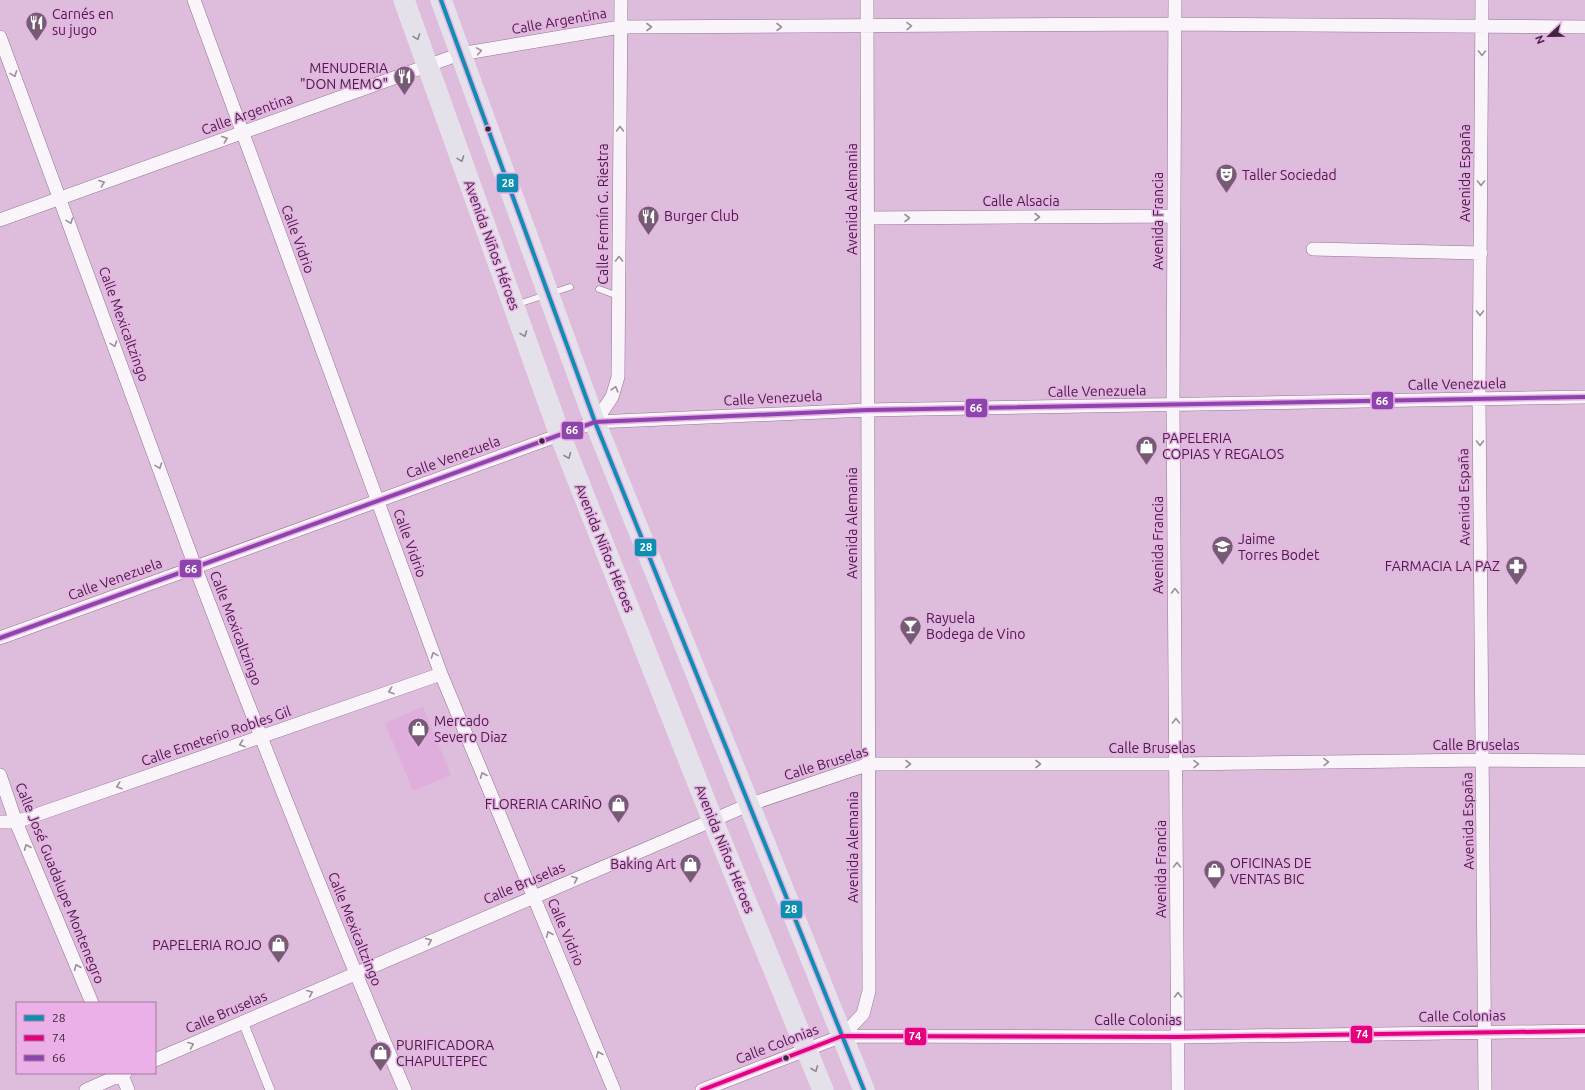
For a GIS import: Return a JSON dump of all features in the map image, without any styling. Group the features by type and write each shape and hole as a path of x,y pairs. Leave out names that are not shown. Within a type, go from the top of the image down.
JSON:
{"main road":[{"name":"Avenida Niños Héroes","path":"404,0 560,435 713,821 823,1090"},
{"path":"441,0 595,422 748,806 864,1090"}],"street":[{"name":"Calle Vidrio","path":"194,0 441,674 614,1090"},
{"name":"Calle Fermín G. Riestra","path":"595,422 612,398 618,377 621,0"},
{"name":"Avenida Alemania","path":"842,1036 864,1014 870,991 867,410 867,0"},
{"name":"Avenida Francia","path":"1175,0 1173,406 1178,1090"},
{"name":"Avenida España","path":"1482,0 1479,399 1486,1032 1485,1090"},
{"name":"Calle Argentina","path":"0,220 460,54 620,27 867,27 1175,24 1585,28"},
{"name":"Calle Mexicaltzingo","path":"0,37 61,198 195,567 355,974 405,1090"},
{"name":"Calle Alsacia","path":"868,218 1174,216"},
{"path":"1313,248 1480,253"},
{"name":"Calle Venezuela","path":"0,638 595,422 867,410 1173,406 1585,397"},
{"name":"Calle Emeterio Robles Gil","path":"0,822 16,822 441,674"},
{"name":"Calle Bruselas","path":"156,1060 533,896 748,806 869,764 1176,764 1483,760 1585,761"},
{"name":"Calle José Guadalupe Montenegro","path":"0,775 16,822 92,1002"},
{"path":"243,1022 270,1090"},
{"name":"Calle Colonias","path":"702,1090 806,1048 842,1036 1178,1037 1585,1031"},
{"path":"86,1090 122,1074 128,1090"}],"lane":[{"path":"514,305 570,287"},
{"path":"600,290 618,296"}],"shaded area":[{"name":"Mercado Severo Diaz","path":"423,707 451,775 413,791 385,723"}],"transit line":[{"name":"28","path":"441,0 595,422 864,1090"},
{"name":"66","path":"0,638 595,422 867,410 1585,397"},
{"name":"74","path":"702,1090 842,1036 1178,1037 1585,1031"}],"place":[{"name":"Carnés en su jugo","path":"36,42"},
{"name":"MENUDERIA \"DON MEMO\"","path":"404,96"},
{"name":"Taller Sociedad","path":"1226,194"},
{"name":"Burger Club","path":"649,236"},
{"name":"PAPELERIA COPIAS Y REGALOS","path":"1146,466"},
{"name":"Jaime Torres Bodet","path":"1222,566"},
{"name":"FARMACIA LA PAZ","path":"1516,586"},
{"name":"Rayuela Bodega de Vino","path":"911,646"},
{"name":"Mercado Severo Diaz","path":"418,748"},
{"name":"FLORERIA CARIÑO","path":"618,824"},
{"name":"Baking Art","path":"691,884"},
{"name":"OFICINAS DE VENTAS BIC","path":"1215,890"},
{"name":"PAPELERIA ROJO","path":"278,964"},
{"name":"PURIFICADORA CHAPULTEPEC","path":"381,1072"}]}
